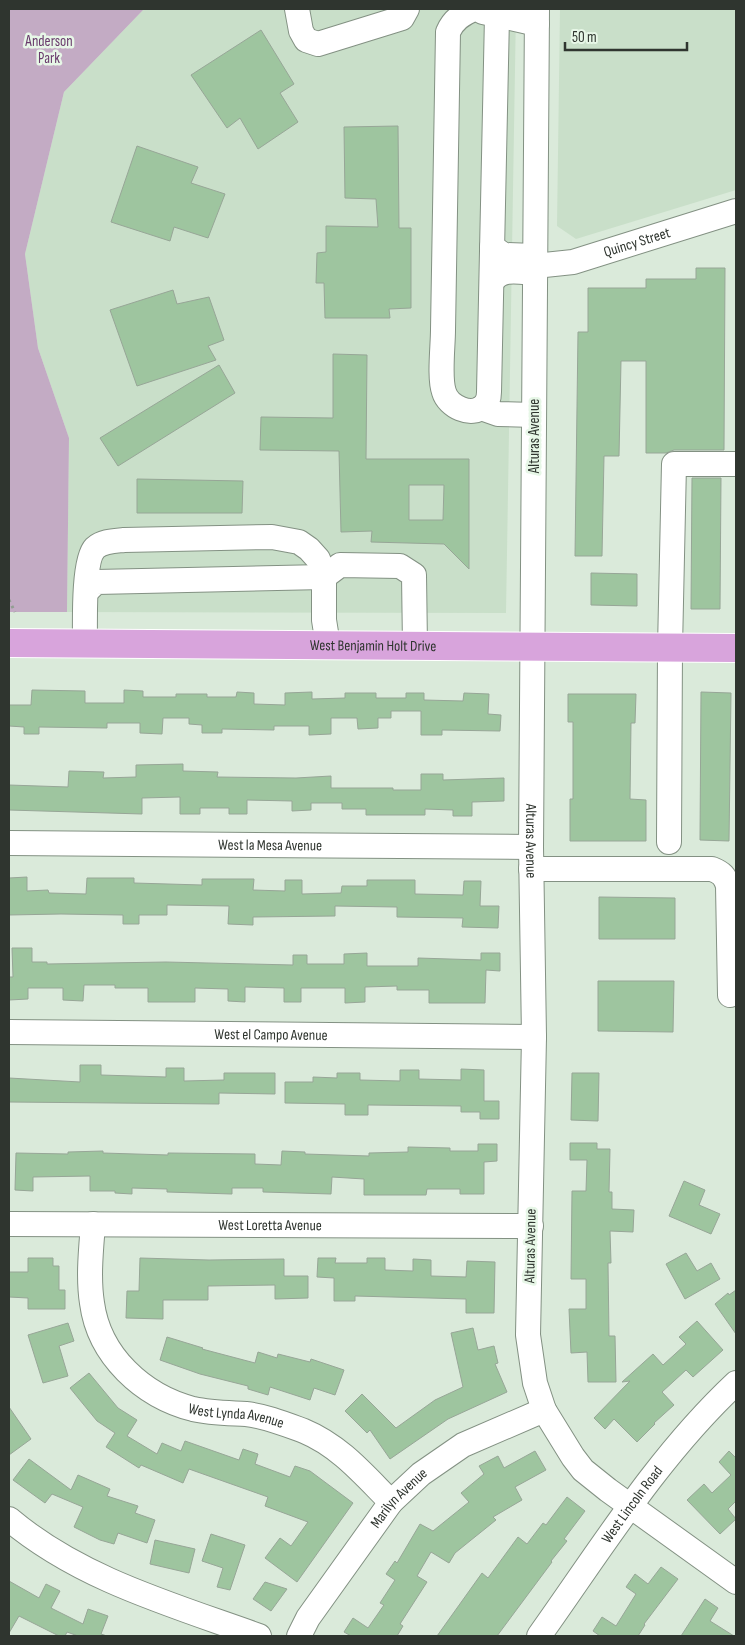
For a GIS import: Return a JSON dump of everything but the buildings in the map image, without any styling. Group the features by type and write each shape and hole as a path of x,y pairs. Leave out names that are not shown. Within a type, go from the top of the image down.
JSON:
{"main road":[{"name":"West Benjamin Holt Drive","path":"9,643 736,648"}],"street":[{"path":"297,9 301,31 306,40 318,44 402,18 408,9"},
{"path":"496,16 489,392 488,400 481,408 473,410 458,409 444,394 442,378 448,32 451,25 462,14 474,9 496,16 537,16"},
{"name":"Alturas Avenue","path":"537,16 531,858 534,1036 528,1335 535,1383 544,1410 583,1470 736,1582"},
{"name":"Quincy Street","path":"535,265 573,262 736,211"},
{"path":"492,247 504,255 535,265"},
{"path":"492,282 498,274 535,265"},
{"path":"481,408 498,414 534,415"},
{"path":"669,842 670,648 674,464 736,464"},
{"path":"85,644 84,605 89,565 94,549 112,541 124,540 283,538 299,542 318,559 324,577 324,620 328,645"},
{"path":"87,591 96,582 324,577 340,565 400,566 414,575 415,646"},
{"name":"West la Mesa Avenue","path":"9,843 531,858 712,870 720,872 728,886 730,995"},
{"name":"West el Campo Avenue","path":"9,1032 534,1036"},
{"name":"West Loretta Avenue","path":"9,1224 531,1226"},
{"name":"West Lynda Avenue","path":"93,1224 90,1295 95,1318 105,1341 125,1370 152,1392 167,1400 192,1408 214,1412 248,1414 304,1431 337,1450 351,1461 391,1502"},
{"name":"West Lincoln Road","path":"539,1636 631,1506 708,1409 736,1382"},
{"name":"Marilyn Avenue","path":"299,1636 308,1618 391,1502 421,1474 463,1445 544,1410"},
{"path":"9,1519 66,1559 126,1588 259,1636"}],"path":[{"path":"9,600 15,612"}],"shaded area":[{"path":"144,9 516,9 506,613 67,612 69,438 38,348 25,254 64,92"},
{"path":"560,9 736,9 736,190 576,239 557,226"}],"green space":[{"name":"Anderson Park","path":"9,9 144,9 64,92 25,254 38,348 69,438 67,612 9,612"}]}
